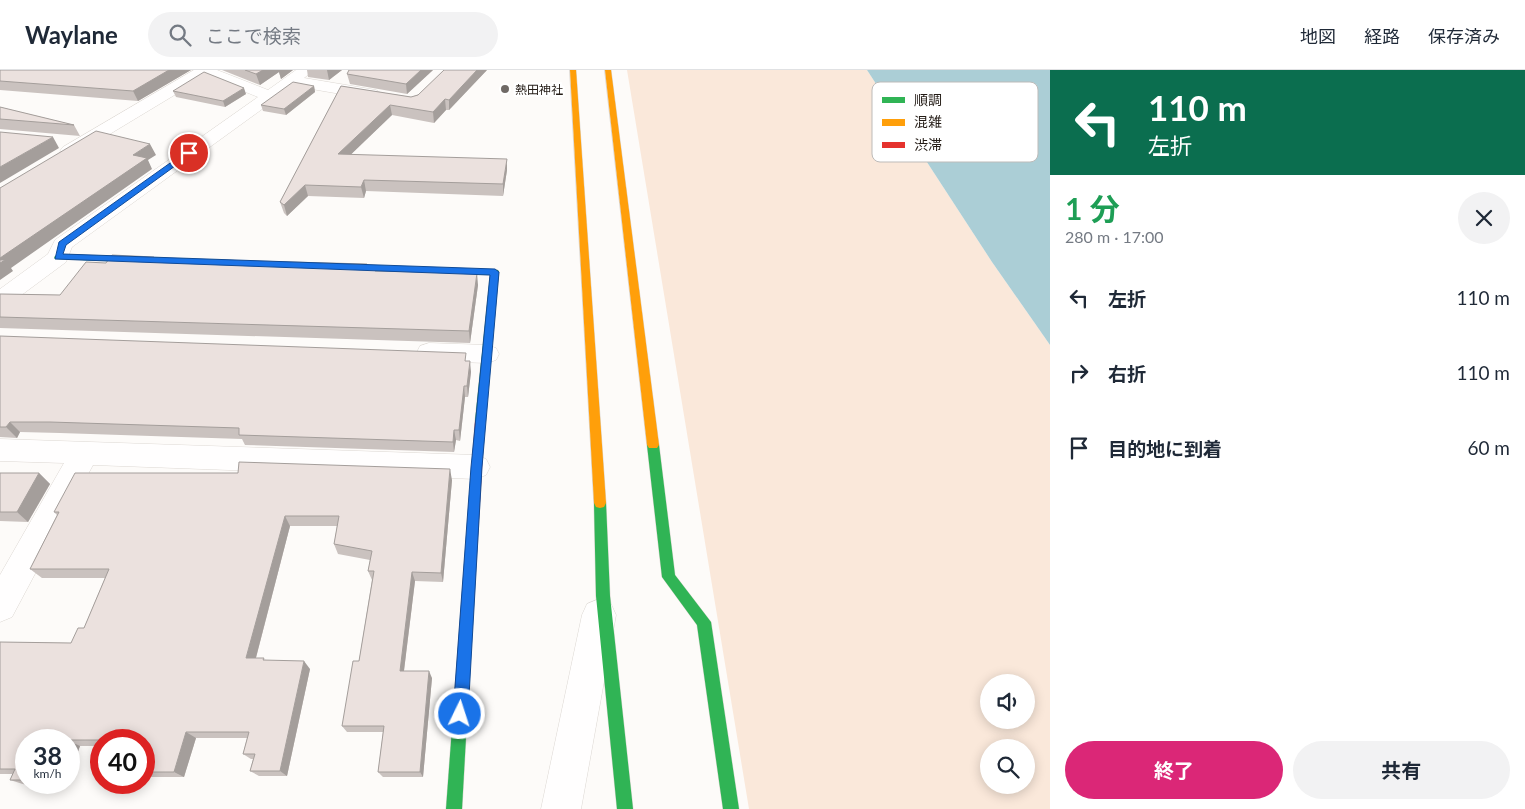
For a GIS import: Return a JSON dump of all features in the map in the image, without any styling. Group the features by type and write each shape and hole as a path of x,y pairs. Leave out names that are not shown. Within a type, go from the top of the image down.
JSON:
{"street":[{"path":"56,149 82,143 205,70 269,96"},
{"path":"0,300 58,257 62,244 306,70"},
{"path":"573,70 599,467 603,596 625,809"},
{"path":"608,70 669,577 704,622 731,809"},
{"path":"291,81 394,98"},
{"path":"58,257 266,264"},
{"path":"326,266 495,272 476,467 454,809"},
{"path":"408,352 487,354"},
{"path":"0,450 476,467"},
{"path":"0,606 85,453"},
{"path":"561,809 603,596"}],"shaded area":[{"path":"627,70 867,70 875,82 872,82 872,162 927,162 992,262 1050,345 1050,809 749,809"}],"water":[{"path":"867,70 1050,70 1050,345 992,262 927,162 1038,162 1038,82 875,82"}],"building":[{"path":"0,70 169,70 133,91 0,81"},
{"path":"245,70 263,70 256,74"},
{"path":"349,70 421,70 406,84 347,74"},
{"path":"444,70 477,70 449,100 445,99 433,112 390,105 338,154 507,159 503,184 364,180 361,187 305,185 284,205 280,202 341,86 411,97 418,95"},
{"path":"204,72 244,88 223,101 173,91"},
{"path":"293,82 314,86 284,109 261,105"},
{"path":"0,107 74,125 0,119"},
{"path":"96,131 150,144 133,155 147,158 0,258 0,188"},
{"path":"0,132 53,137 0,167"},
{"path":"112,255 154,257 151,261 215,263 216,260 367,264 367,268 376,268 375,271 477,273 469,331 0,317 0,294 60,295 86,262 106,263"},
{"path":"0,336 466,353 465,361 470,361 467,386 464,386 459,430 454,430 453,442 239,435 239,428 50,422 10,422 6,427 0,427"},
{"path":"239,462 450,469 441,573 412,572 400,671 429,671 420,772 378,772 384,726 342,726 353,661 359,661 374,571 368,571 372,551 334,544 339,516 285,516 246,658 304,661 280,771 250,771 255,754 243,754 249,732 186,732 174,772 155,772 155,729 90,729 90,740 80,740 80,729 15,729 15,769 0,769 0,642 71,643 78,628 84,628 109,569 30,569 59,512 54,512 75,473 238,473"},
{"path":"0,473 39,473 17,512 0,512"},
{"path":"15,769 15,780 10,780"}],"traffic: fast":[{"path":"58,257 252,264"},
{"path":"337,267 495,272 480,421"},
{"path":"653,445 669,577 704,622 731,809"},
{"path":"600,503 603,596 625,809"},
{"path":"454,809 461,701"}],"traffic: slow":[{"path":"573,70 600,503"},
{"path":"608,70 653,445"}],"traffic: jam":[{"path":"461,701 480,421"}],"place":[{"name":"熱田神社","path":"505,89"}],"route":[{"path":"189,153 62,244 58,257 495,272 476,467 460,714"}]}
